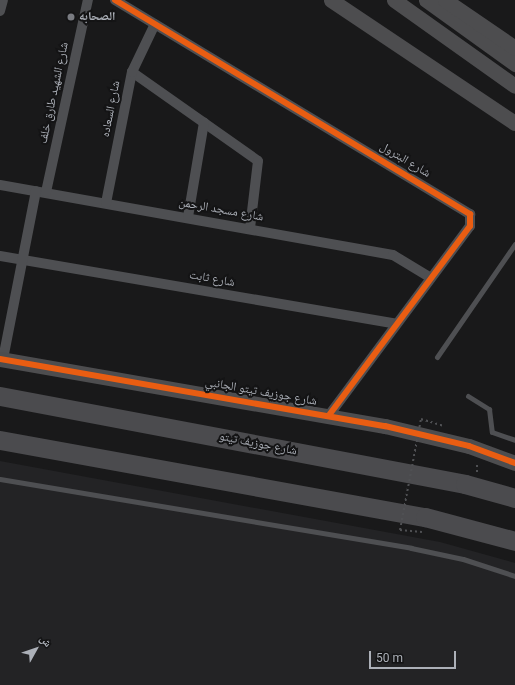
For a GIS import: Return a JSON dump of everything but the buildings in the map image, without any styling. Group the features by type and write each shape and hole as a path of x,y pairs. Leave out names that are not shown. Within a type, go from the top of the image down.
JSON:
{"highway":[{"name":"شارع جوزيف تيتو","path":"0,396 465,484 515,498"},
{"path":"0,440 425,517 515,541"}],"main road":[{"path":"394,0 515,86"},
{"path":"426,0 515,64"},
{"path":"445,0 515,48"},
{"path":"333,1 515,124"},
{"name":"شارع جوزيف تيتو الجانبي","path":"2,359 329,415 441,438 515,463"}],"street":[{"path":"0,11 3,0"},
{"name":"شارع الشهيد طارق خلف","path":"2,359 22,259 41,192 88,0"},
{"name":"شارع البترول","path":"115,0 468,211 470,226 329,415"},
{"name":"شارع السعاده","path":"106,203 132,72 155,24"},
{"path":"132,72 258,161 250,228"},
{"path":"188,217 204,122"},
{"name":"شارع مسجد الرحمن","path":"0,185 250,228 394,255 430,278"},
{"name":"شارع ثابت","path":"0,256 396,324"}],"lane":[{"path":"437,357 515,244"},
{"path":"468,396 489,409 492,432 515,440"},
{"path":"0,479 411,548 515,576"}],"path":[{"path":"422,534 400,530 421,419 444,425"}],"shaded area":[{"path":"0,461 440,542 515,563 515,685 0,685"}],"cycle path":[{"path":"115,0 470,214 470,226 329,415"},
{"path":"0,359 385,426 469,446 515,463"}],"place":[{"name":"الصحابه","path":"71,17"}]}
